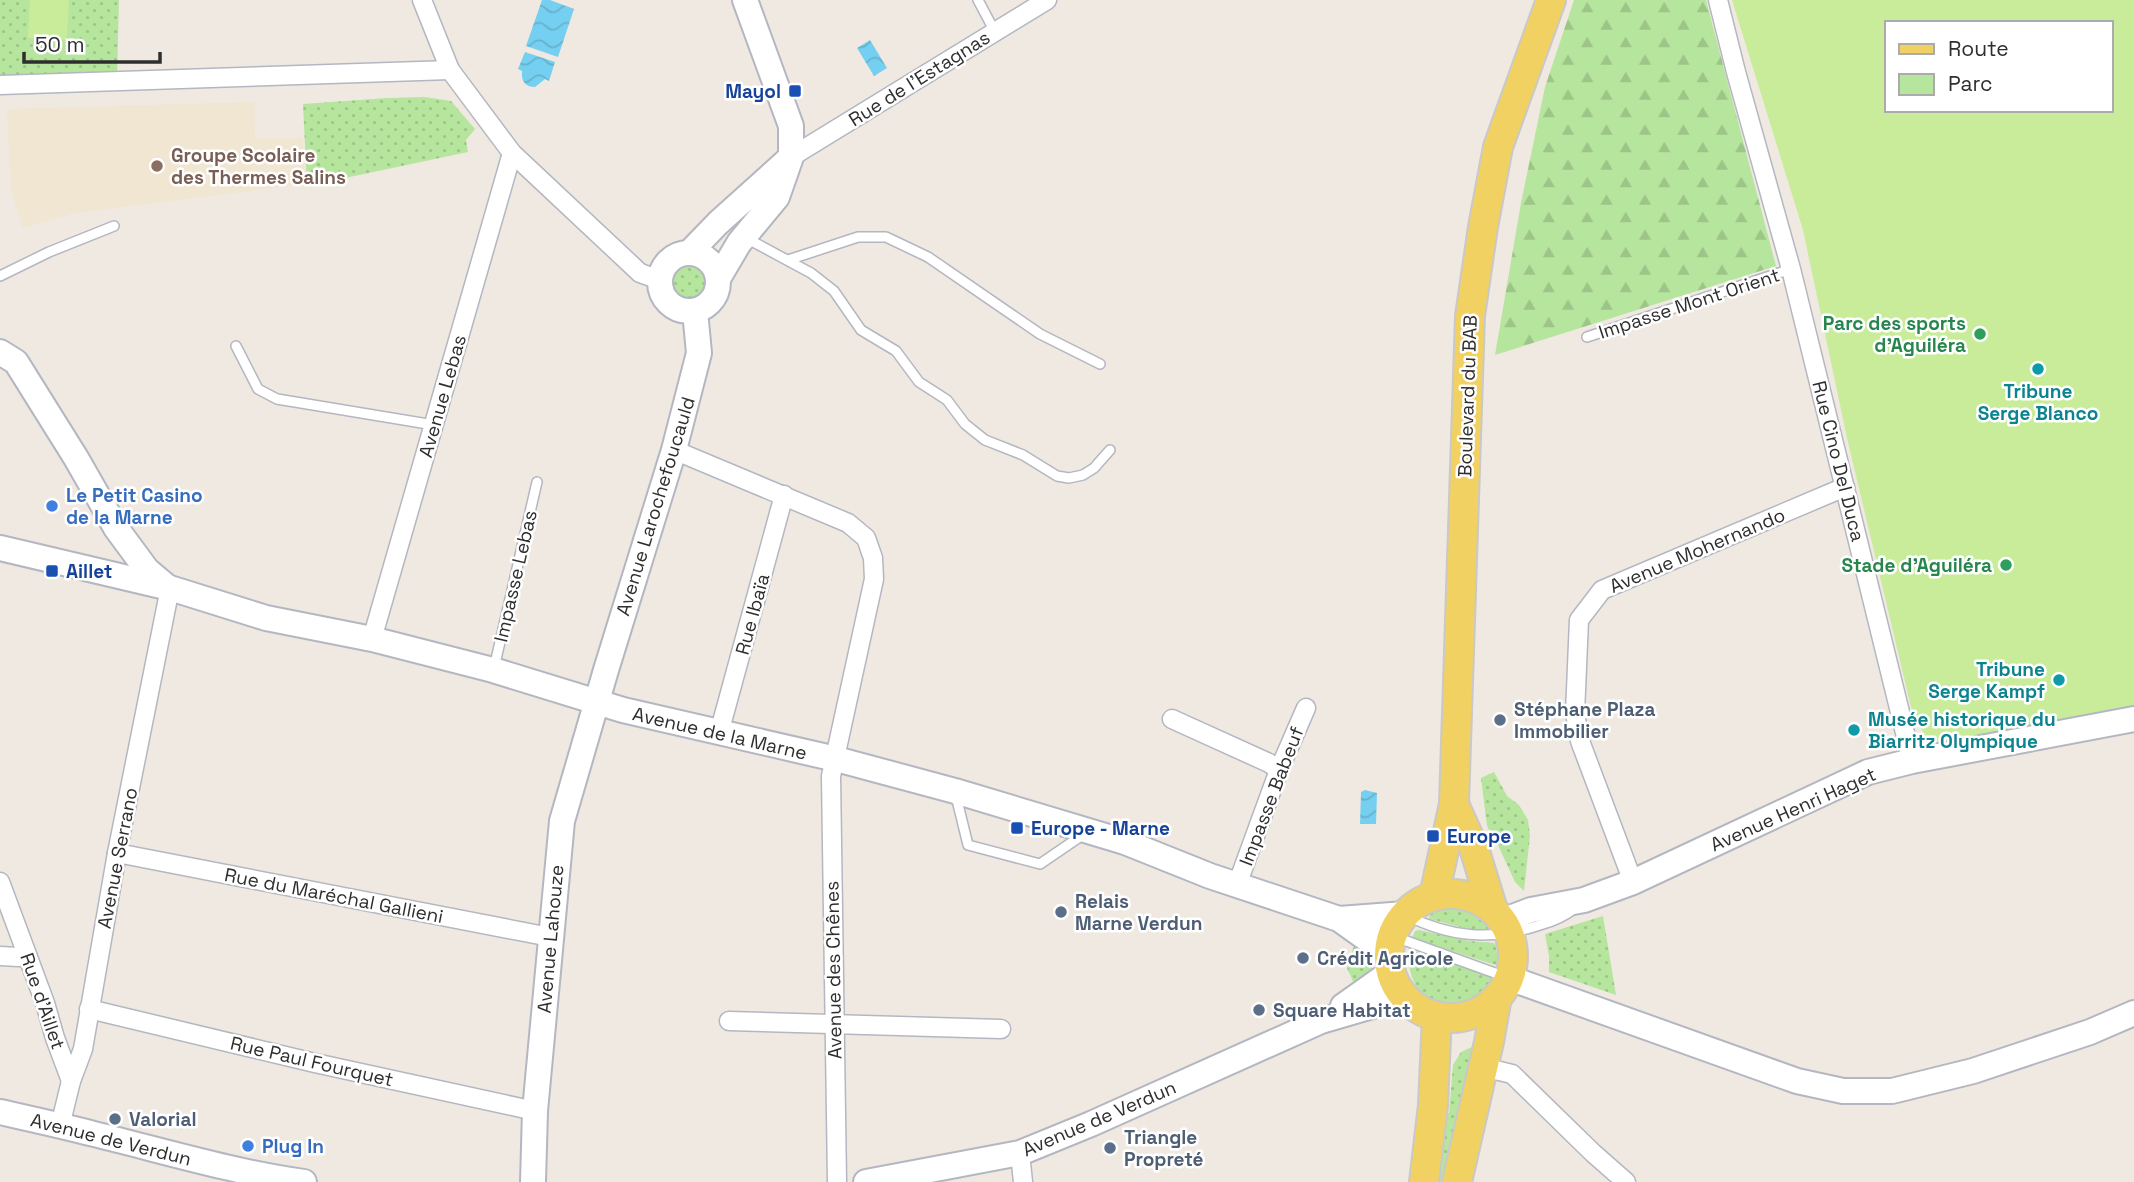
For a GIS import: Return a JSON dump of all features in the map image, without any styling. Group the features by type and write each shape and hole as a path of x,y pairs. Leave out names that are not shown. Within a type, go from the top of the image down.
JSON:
{"main road":[{"path":"719,277 712,262 690,252 666,263 660,280 664,297 670,304 686,311 695,311 710,302 716,295 719,277 744,237 778,197 791,157 791,126 745,0"},
{"name":"Boulevard du BAB","path":"1434,896 1454,804 1470,316 1498,147 1551,0"},
{"path":"690,252 791,157"},
{"name":"Avenue Larochefoucauld","path":"597,701 674,450 699,353 695,311"},
{"path":"0,352 16,362 119,533 147,570 170,588"},
{"path":"95,570 109,563 118,551 119,533"},
{"name":"Avenue de la Marne","path":"0,548 170,588 266,618 372,639 493,670 623,710 955,791 1125,842 1150,854 1339,919 1398,925"},
{"name":"Avenue Lahouze","path":"533,1182 535,1111 562,821 597,701"},
{"name":"Avenue Henri Haget","path":"1502,922 1531,911 1584,900 1633,882 1868,772 1912,761 2134,719"},
{"name":"Boulevard du BAB","path":"1454,804 1513,949 1513,964 1503,987"},
{"path":"1502,922 1480,901 1465,895 1434,896 1418,903 1398,925 1390,950 1391,970 1398,987 1408,1000 1437,1016 1470,1014 1485,1007 1503,987"},
{"name":"Avenue de la Marne","path":"1339,919 1374,944 1391,970"},
{"name":"Avenue de Verdun","path":"1321,1021 1391,970"},
{"path":"1503,987 1797,1082 1843,1091 1892,1091 1973,1071 2090,1032 2134,1013"},
{"path":"1457,1182 1503,987"},
{"name":"Avenue de Verdun","path":"866,1182 1020,1153 1321,1021 1386,1002 1408,1000"},
{"path":"1424,1182 1433,1105 1437,1016"},
{"name":"Avenue de Verdun","path":"0,1112 266,1179 304,1182"}],"street":[{"path":"422,0 450,70 512,153 640,273 660,280"},
{"name":"Rue de l'Estagnas","path":"791,157 1047,0"},
{"name":"Rue Cino Del Duca","path":"1718,0 1791,269 1912,761"},
{"path":"0,85 450,70"},
{"name":"Avenue Lebas","path":"372,639 512,153"},
{"name":"Avenue des Chênes","path":"674,450 848,523 866,538 873,558 874,579 831,776 837,1182"},
{"name":"Avenue Mohernando","path":"1633,882 1580,741 1575,713 1579,620 1602,590 1845,487"},
{"name":"Rue Ibaïa","path":"719,733 784,495"},
{"name":"Avenue Serrano","path":"60,1126 83,1049 117,853 170,588"},
{"name":"Impasse Babeuf","path":"1237,885 1279,770 1306,708"},
{"path":"1172,719 1279,770"},
{"name":"Rue du Maréchal Gallieni","path":"117,853 550,937"},
{"name":"Rue d'Aillet","path":"0,882 71,1082"},
{"path":"0,956 27,955"},
{"name":"Rue Paul Fourquet","path":"89,1009 315,1063 535,1111"},
{"path":"729,1021 1001,1030"},
{"path":"1483,1067 1512,1074 1626,1182"},
{"path":"1020,1153 1023,1182"}],"lane":[{"path":"978,0 995,32"},
{"path":"0,276 49,251 114,226"},
{"path":"744,237 811,273 834,291 861,330 896,351 919,382 947,400 965,424 985,440 1023,455 1057,476 1069,478 1083,475 1094,468 1110,450"},
{"path":"788,260 858,237 886,237 928,257 1040,334 1100,364"},
{"name":"Impasse Mont Orient","path":"1587,337 1791,269"},
{"path":"236,346 258,389 277,399 433,425"},
{"name":"Impasse Lebas","path":"493,670 537,482"},
{"path":"955,791 968,845 1040,864 1088,831"},
{"path":"1398,925 1424,924 1468,935 1502,922"},
{"path":"1398,925 1503,987"}],"shaded area":[{"name":"Groupe Scolaire des Thermes Salins","path":"254,102 255,138 303,138 305,184 75,213 23,228 11,189 9,109"}],"green space":[{"path":"0,0 119,0 117,78 0,80"},
{"path":"30,0 69,0 67,40 28,38"},
{"path":"1574,0 1706,0 1776,266 1495,355 1521,203 1545,87"},
{"name":"Parc des sports d'Aguiléra","path":"1732,0 2134,0 2134,708 1932,749 1912,711 1847,438 1803,230"},
{"path":"425,97 451,101 475,129 466,140 468,152 307,186 303,104"},
{"path":"689,266 700,271 705,282 700,293 689,298 678,293 673,282 678,271"},
{"path":"1494,772 1507,796 1519,805 1528,820 1530,836 1524,891 1515,882 1487,826 1481,778"},
{"path":"1457,906 1479,915 1489,927 1487,930 1471,930 1430,919 1429,916 1438,910"},
{"path":"1603,916 1616,995 1549,972 1545,934"},
{"path":"1415,931 1469,941 1494,943 1498,964 1412,938"},
{"path":"1354,945 1365,947 1377,967 1356,988 1347,968"},
{"path":"1411,950 1492,976 1487,991 1467,1008 1448,1011 1438,1008 1421,995 1415,985 1409,964 1408,953"},
{"path":"1477,1047 1448,1182 1434,1182 1442,1113 1449,1113 1453,1065 1461,1052"}],"water":[{"path":"542,0 550,0 574,9 558,57 526,46"},
{"path":"870,40 887,68 874,76 857,48"},
{"path":"525,52 555,62 549,81 545,79 535,87 524,83 522,71 518,69"},
{"path":"1365,790 1377,793 1376,824 1360,824 1361,792"}],"place":[{"name":"Mayol","path":"795,91"},
{"name":"Groupe Scolaire des Thermes Salins","path":"157,166"},
{"name":"Parc des sports d'Aguiléra","path":"1980,334"},
{"name":"Tribune Serge Blanco","path":"2038,369"},
{"name":"Le Petit Casino de la Marne","path":"52,506"},
{"name":"Stade d'Aguiléra","path":"2006,565"},
{"name":"Aillet","path":"52,571"},
{"name":"Tribune Serge Kampf","path":"2059,680"},
{"name":"Stéphane Plaza Immobilier","path":"1500,720"},
{"name":"Musée historique du Biarritz Olympique","path":"1854,730"},
{"name":"Europe - Marne","path":"1017,828"},
{"name":"Europe","path":"1433,836"},
{"name":"Relais Marne Verdun","path":"1061,912"},
{"name":"Crédit Agricole","path":"1303,958"},
{"name":"Square Habitat","path":"1259,1010"},
{"name":"Valorial","path":"115,1119"},
{"name":"Plug In","path":"248,1146"},
{"name":"Triangle Propreté","path":"1110,1148"}]}
